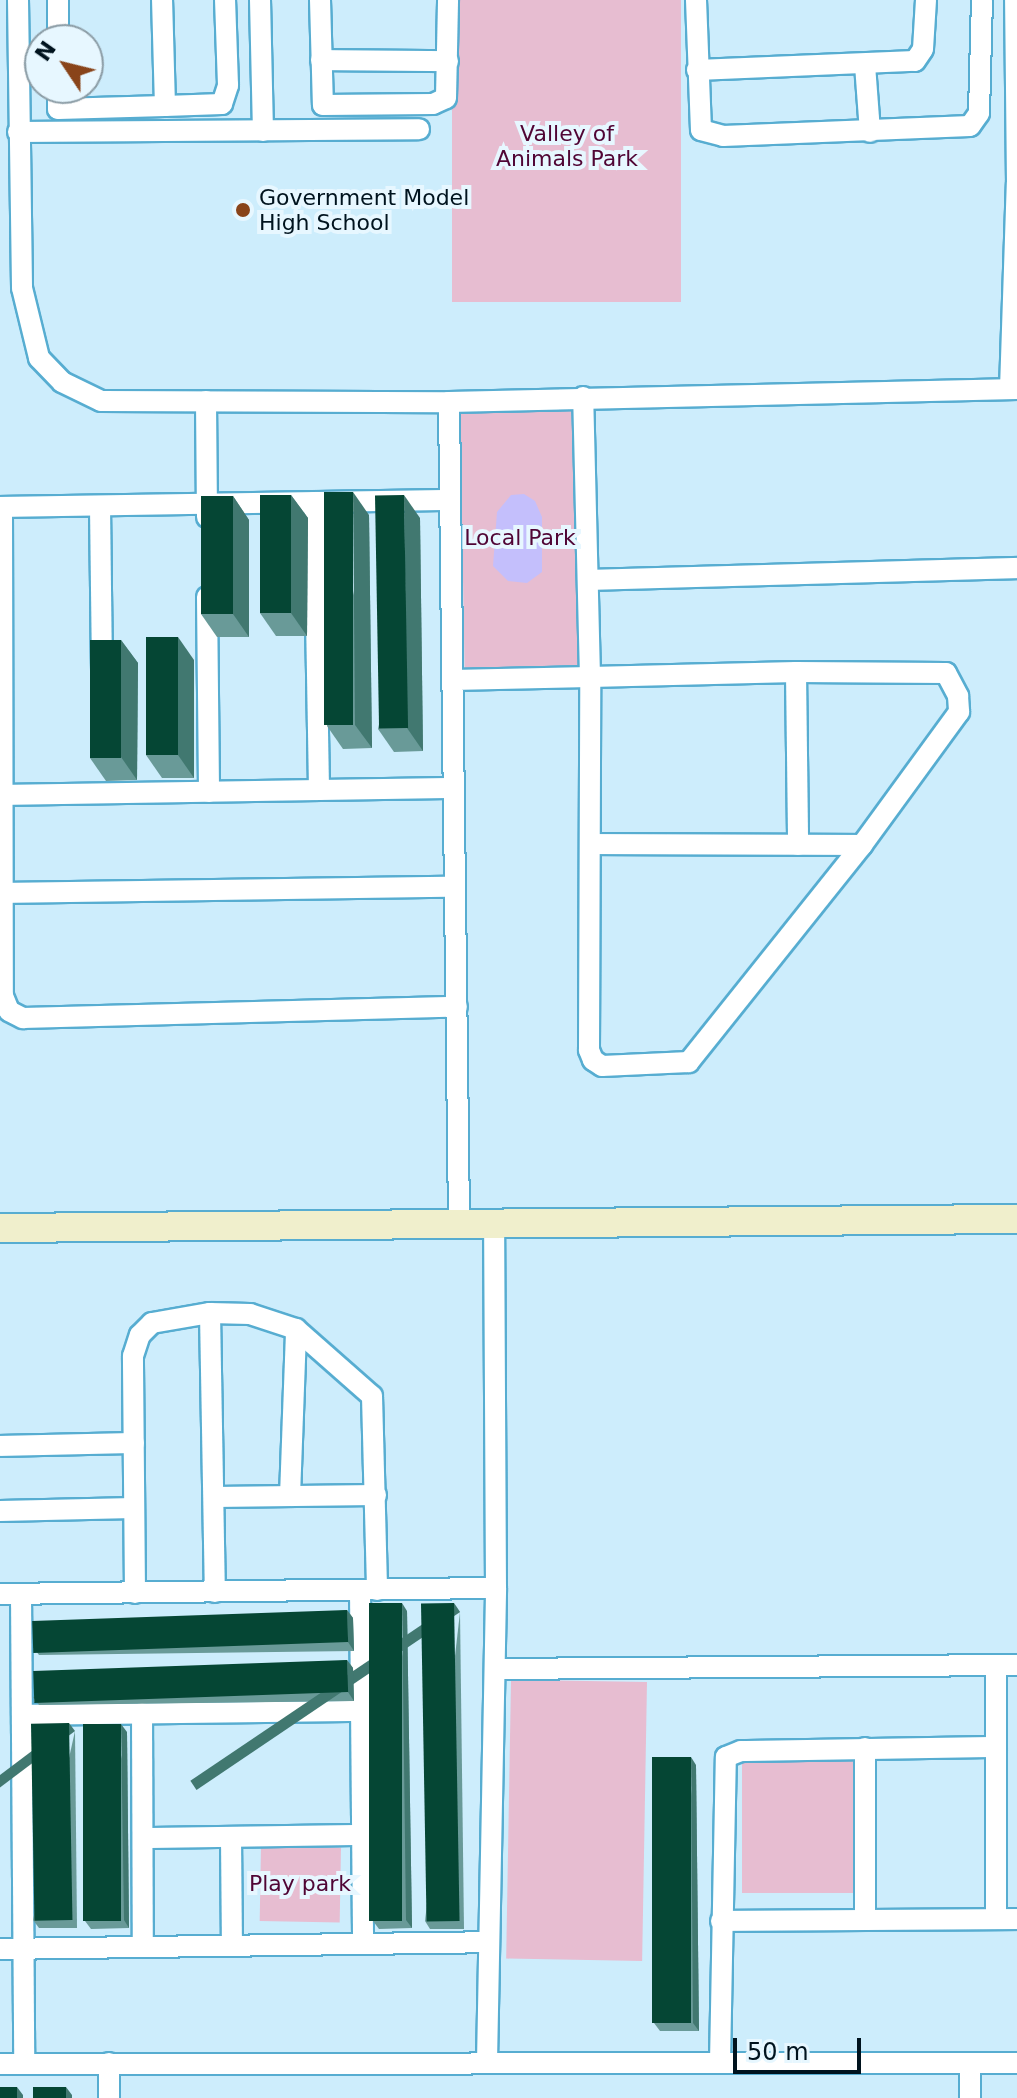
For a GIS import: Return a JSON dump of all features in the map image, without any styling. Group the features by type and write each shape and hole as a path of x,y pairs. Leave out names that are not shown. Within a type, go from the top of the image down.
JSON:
{"main road":[{"path":"0,1228 494,1227 1017,1219"}],"street":[{"path":"18,0 18,132 9,250 39,358 62,382 101,401 449,402 1014,389 1015,0"},
{"path":"58,0 58,24"},
{"path":"162,0 165,106"},
{"path":"58,104 58,109 222,104 228,85 225,0"},
{"path":"260,0 263,131"},
{"path":"320,0 323,105 440,102 448,90 448,0"},
{"path":"696,0 701,130 707,135 870,132 977,122 982,0"},
{"path":"697,70 907,63 921,56 926,0"},
{"path":"321,60 448,61"},
{"path":"865,65 870,132"},
{"path":"18,132 419,129"},
{"path":"452,680 590,677 796,672 946,673 958,696 959,712 862,845 689,1062 602,1066 589,1050 590,677 583,397"},
{"path":"206,401 207,536"},
{"path":"449,402 459,1226"},
{"path":"450,500 1,507 5,893 3,996 9,1011 23,1018 457,1007"},
{"path":"314,502 319,790"},
{"path":"100,506 102,681"},
{"path":"207,568 209,792"},
{"path":"588,580 1017,568"},
{"path":"796,672 798,845"},
{"path":"4,795 103,785 209,792 454,788"},
{"path":"591,844 862,845"},
{"path":"5,893 455,887"},
{"path":"487,2062 496,1588 494,1227"},
{"path":"210,1313 215,1592"},
{"path":"135,1593 133,1356 140,1335 152,1323 175,1315 210,1313 250,1314 296,1329 372,1396 376,1495 361,1711 363,1944"},
{"path":"290,1496 296,1329"},
{"path":"0,1446 134,1443"},
{"path":"214,1497 376,1495"},
{"path":"0,1511 134,1508"},
{"path":"0,1594 496,1588"},
{"path":"21,1594 24,2064"},
{"path":"721,1921 1007,1919 996,1747 996,1665"},
{"path":"495,1669 1017,1665"},
{"path":"22,1715 361,1711"},
{"path":"142,1713 143,1947"},
{"path":"720,2062 726,1757 741,1751 996,1747"},
{"path":"865,1748 865,1920"},
{"path":"143,1838 362,1835"},
{"path":"231,1837 232,1946"},
{"path":"0,1949 488,1942"},
{"path":"109,2063 109,2098"},
{"path":"970,2063 970,2098"},
{"path":"0,2064 1017,2063"}],"green space":[{"name":"Valley of Animals Park","path":"452,0 681,0 681,302 452,302"},
{"name":"Local Park","path":"577,405 582,667 465,669 460,407"},
{"path":"511,1680 647,1682 642,1961 506,1959"},
{"path":"742,1759 855,1759 855,1893 742,1893"},
{"name":"Play park","path":"261,1846 341,1847 340,1922 260,1921"}],"shaded area":[{"path":"524,494 535,501 542,517 542,572 527,583 508,581 493,566 497,512 511,495"}],"building":[{"path":"324,492 353,492 353,725 324,725"},
{"path":"260,495 291,495 291,613 260,613"},
{"path":"404,495 408,728 379,728 375,496"},
{"path":"201,496 233,496 233,614 201,614"},
{"path":"146,637 178,637 178,755 146,755"},
{"path":"90,640 121,640 121,758 90,758"},
{"path":"369,1603 402,1603 402,1921 369,1921"},
{"path":"454,1603 460,1921 427,1922 421,1604"},
{"path":"347,1610 348,1642 33,1653 32,1621"},
{"path":"347,1660 348,1692 34,1703 33,1671"},
{"path":"69,1723 72,1920 34,1921 31,1724"},
{"path":"83,1724 121,1724 121,1921 83,1921"},
{"path":"652,1757 691,1757 691,2023 652,2023"},
{"path":"0,2087 17,2087 17,2098 0,2098"},
{"path":"33,2087 66,2087 66,2098 33,2098"}],"place":[{"name":"Government Model High School","path":"243,210"}]}
